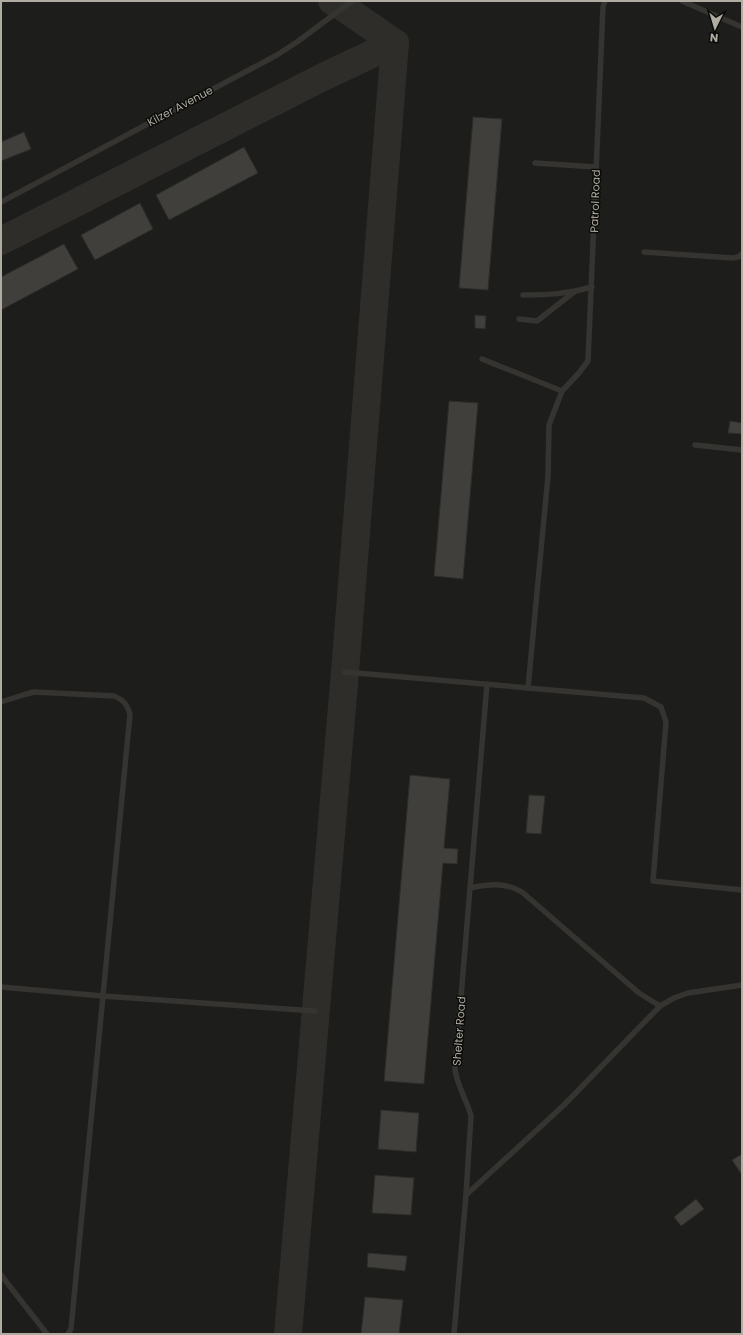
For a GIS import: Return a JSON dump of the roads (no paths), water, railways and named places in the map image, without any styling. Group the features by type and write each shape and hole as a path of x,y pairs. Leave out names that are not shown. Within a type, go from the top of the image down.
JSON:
{"lane":[{"name":"Kilzer Avenue","path":"1,202 277,55 298,42 352,1"},
{"name":"Patrol Road","path":"562,391 588,361 603,7 605,1"},
{"path":"682,1 742,27"},
{"path":"535,163 596,168"},
{"path":"644,252 733,258 742,254"},
{"path":"523,295 559,294 592,287"},
{"path":"519,320 537,321 574,292"},
{"path":"482,359 562,391 549,425 548,476 528,688"},
{"path":"695,445 742,450"},
{"path":"345,672 644,698 660,707 666,722 653,881 742,890"},
{"name":"Shelter Road","path":"454,1334 472,1126 469,1107 456,1078 455,1069 487,684"},
{"path":"1,702 23,695 44,692 114,696 124,701 130,714 71,1329 68,1334"},
{"path":"470,888 494,884 510,886 522,892 639,993 660,1006"},
{"path":"466,1195 564,1105 660,1006 674,998 688,993 742,985"},
{"path":"1,987 103,996 315,1011"},
{"path":"1,1275 47,1334"}]}
